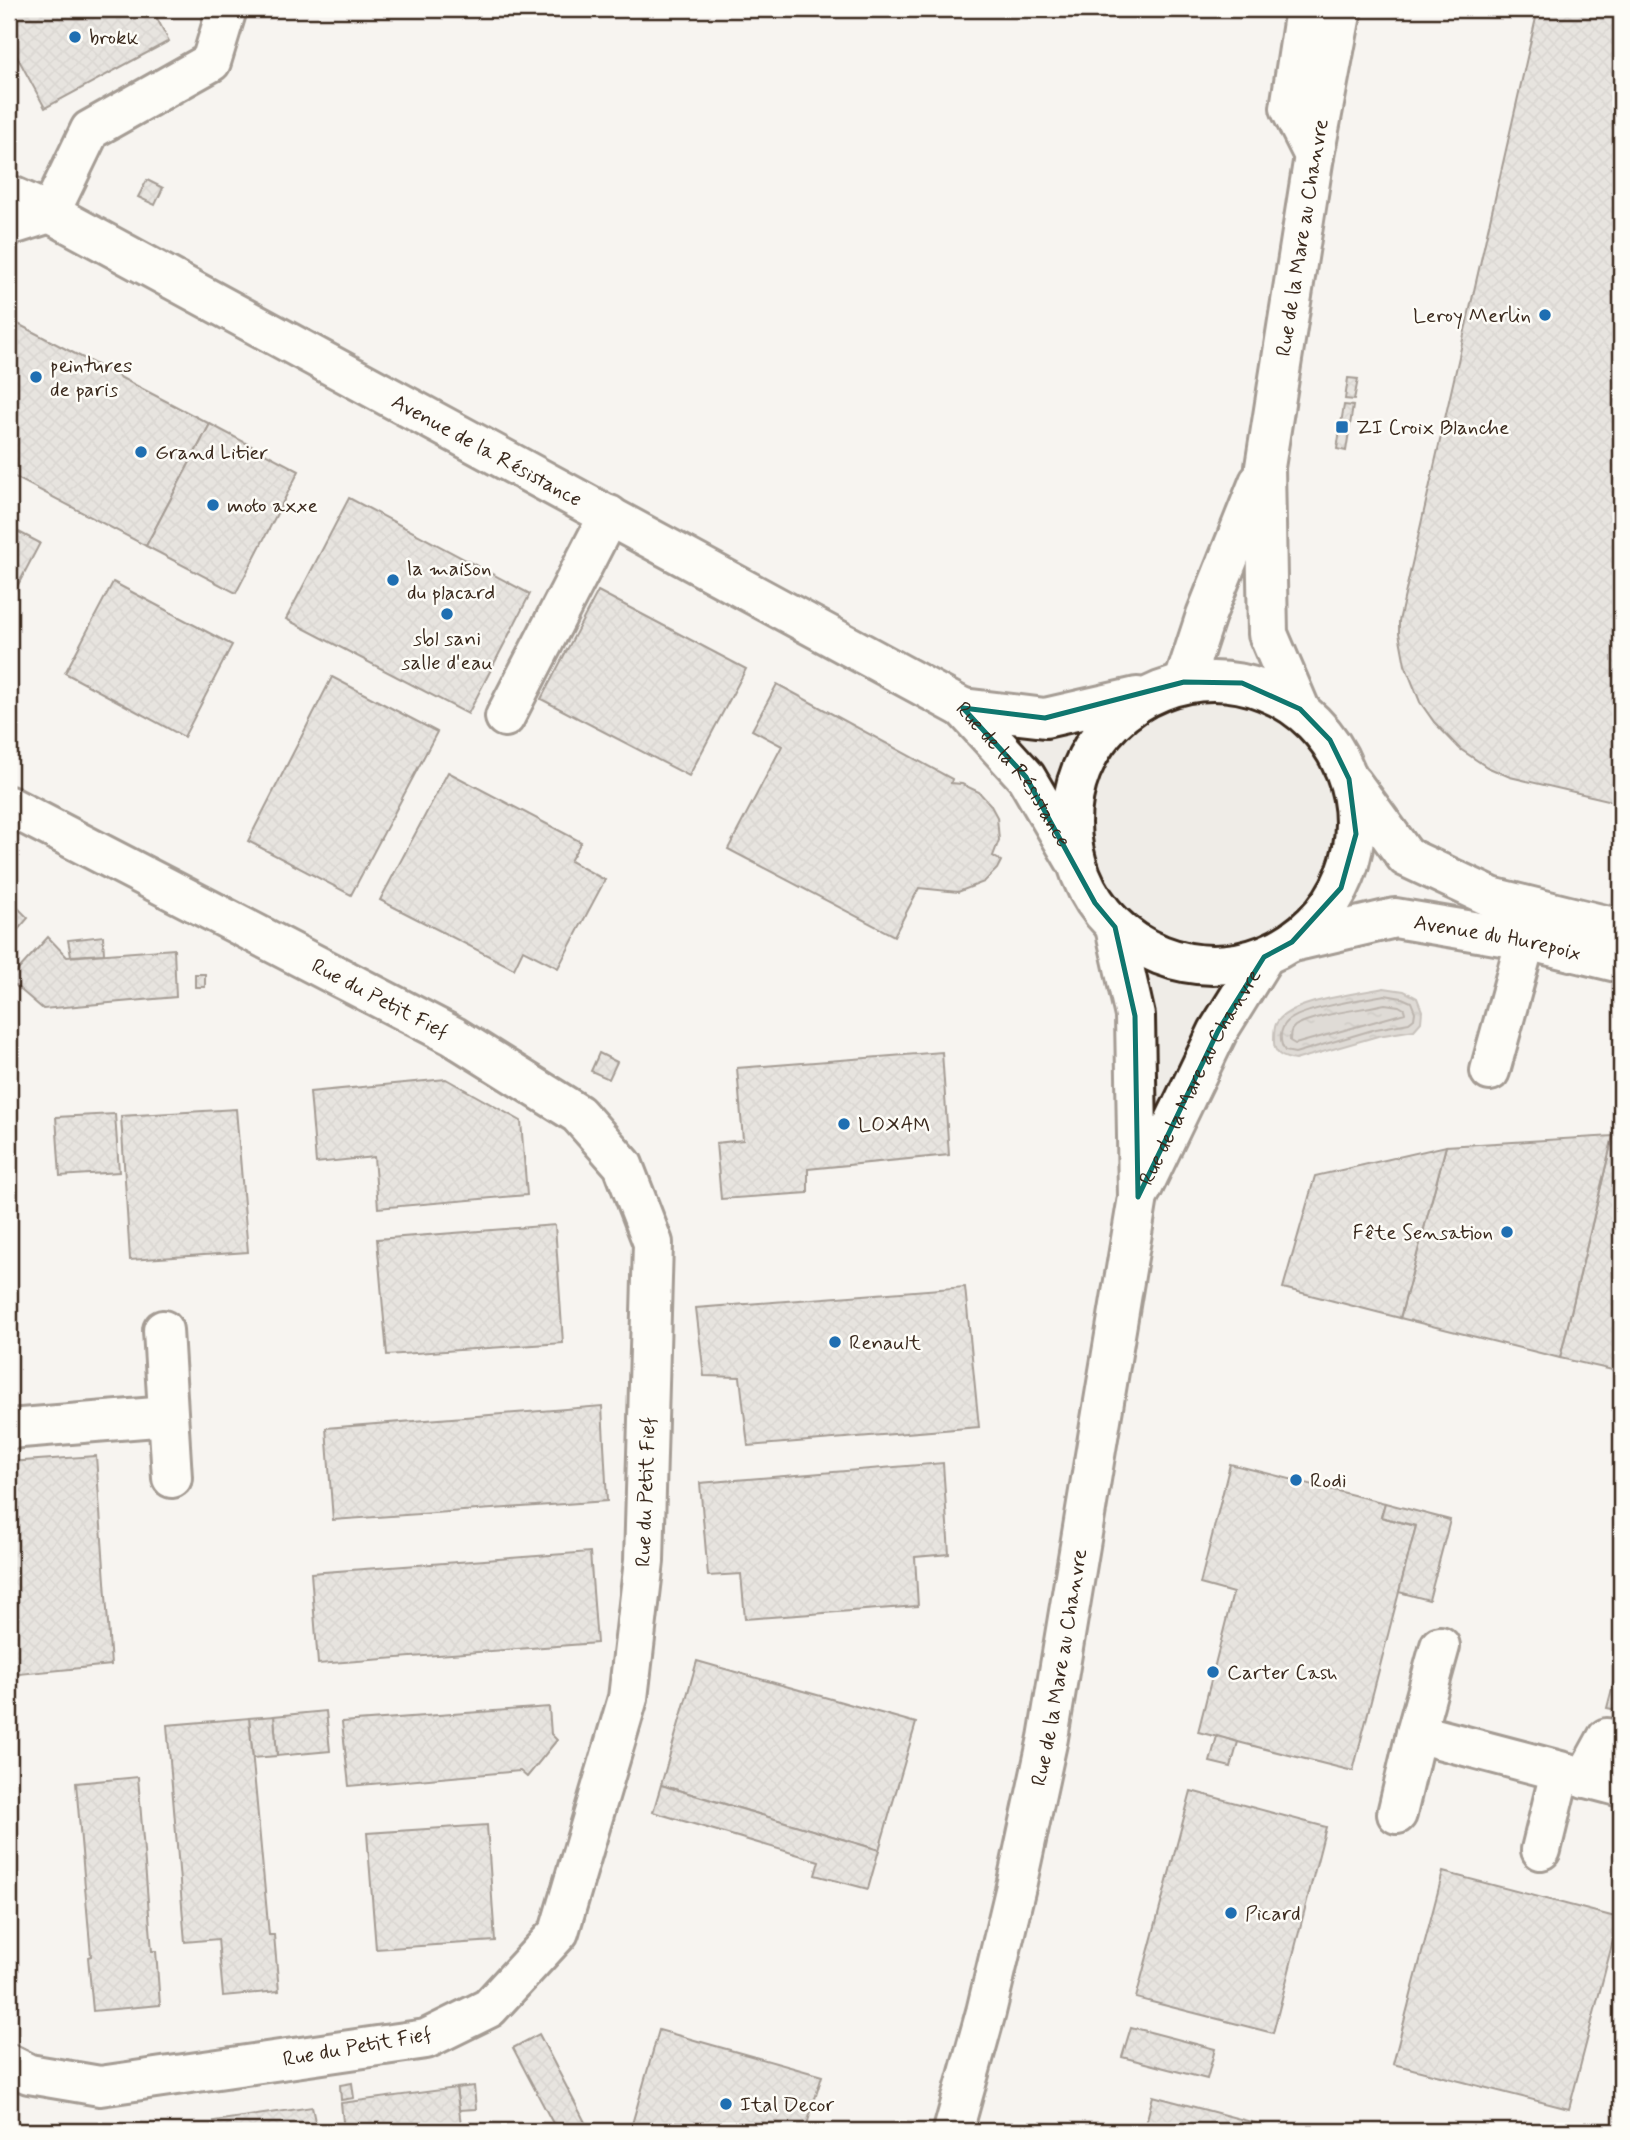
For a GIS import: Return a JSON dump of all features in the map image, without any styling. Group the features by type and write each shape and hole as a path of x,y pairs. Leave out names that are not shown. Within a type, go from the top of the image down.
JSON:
{"street":[{"path":"9,226 50,213 90,130 211,62 227,9"},
{"path":"1305,9 1290,108 1314,156"},
{"name":"Rue de la Mare au Chanvre","path":"1300,709 1268,634 1265,467 1314,156 1342,9"},
{"name":"Avenue de la Résistance","path":"9,195 50,213 963,708"},
{"name":"Rue de la Mare au Chanvre","path":"1167,688 1206,615 1265,467"},
{"path":"505,717 609,516"},
{"name":"Rue de la Résistance","path":"963,708 1045,718 1167,688 1242,683 1300,709"},
{"path":"1074,859 1070,813 1080,768 1108,724 1167,688"},
{"name":"Rue de la Résistance","path":"963,708 1026,778 1074,859 1095,903 1115,927"},
{"path":"1300,709 1330,740 1349,779"},
{"name":"Rue de la Mare au Chanvre","path":"1138,1198 1218,1031 1278,950 1341,888 1356,834 1349,779"},
{"name":"Avenue du Hurepoix","path":"1349,779 1406,857 1491,897 1530,924 1621,963"},
{"name":"Rue du Petit Fief","path":"9,806 453,1036 578,1114 623,1165 653,1243 644,1561 628,1698 559,1931 489,2008 426,2039 100,2086 29,2074 9,2064"},
{"name":"Avenue du Hurepoix","path":"1115,927 1168,958 1217,966 1395,918 1621,929"},
{"path":"1490,1071 1530,924"},
{"name":"Rue de la Mare au Chanvre","path":"953,2131 986,2012 1048,1738 1138,1198 1135,1016 1115,927"},
{"path":"163,1331 172,1478"},
{"path":"9,1429 168,1416"},
{"path":"1397,1814 1440,1646"},
{"path":"1416,1733 1589,1779"},
{"path":"1541,1850 1589,1779 1607,1738 1621,1741"}],"highlighted area":[{"path":"1184,682 1242,683 1300,709 1330,740 1349,779 1356,834 1341,888 1292,942 1264,957 1218,1031 1138,1197 1135,1016 1115,927 1095,903 1026,777 963,708 1045,718"}],"shaded area":[{"path":"9,9 1621,9 1621,2131 9,2131"}],"water":[{"path":"1384,988 1404,991 1417,998 1422,1011 1421,1022 1414,1030 1378,1036 1295,1060 1283,1056 1275,1049 1276,1024 1294,1009 1325,999"}],"building":[{"path":"9,9 152,9 169,41 45,108 13,49 9,51"},
{"name":"Leroy Merlin","path":"1538,9 1621,9 1621,803 1510,777 1487,767 1460,749 1434,722 1420,702 1405,665 1399,633 1399,621"},
{"path":"147,180 163,188 155,205 138,197"},
{"path":"16,323 210,424 146,546 9,474 9,336"},
{"path":"1348,378 1358,379 1354,400 1345,399"},
{"path":"1344,405 1353,406 1346,451 1337,449"},
{"path":"210,424 299,471 236,593 146,546"},
{"path":"349,498 530,594 468,714 286,619"},
{"path":"9,527 40,543 9,602"},
{"path":"113,582 232,645 184,737 65,673"},
{"path":"598,591 746,669 689,776 541,699"},
{"path":"332,677 437,732 351,895 248,841"},
{"path":"777,684 952,779 951,783 962,784 979,792 997,817 999,840 993,856 1001,861 997,869 984,882 958,892 919,888 894,936 728,849 782,746 752,730"},
{"path":"448,772 581,842 570,861 605,880 558,968 523,950 514,969 380,900"},
{"path":"9,899 28,918 9,940"},
{"path":"103,936 104,954 71,956 68,940"},
{"path":"48,937 67,957 174,949 176,997 43,1009 9,980"},
{"path":"195,974 205,974 205,987 195,987"},
{"name":"LOXAM","path":"942,1052 949,1155 808,1169 808,1193 721,1199 716,1143 743,1140 737,1068"},
{"path":"599,1053 617,1062 609,1079 591,1071"},
{"path":"446,1079 521,1121 527,1195 378,1208 374,1157 316,1163 310,1092"},
{"path":"236,1109 248,1252 130,1260 121,1116"},
{"path":"115,1114 119,1172 60,1176 56,1117"},
{"path":"1613,1136 1621,1137 1621,1372 1560,1358"},
{"name":"Fête Sensation","path":"1613,1136 1560,1358 1400,1318 1446,1146"},
{"path":"1446,1146 1400,1318 1283,1288 1315,1176"},
{"path":"555,1225 563,1343 387,1355 377,1239"},
{"name":"Renault","path":"965,1287 979,1427 748,1446 740,1377 704,1376 696,1308"},
{"path":"602,1406 607,1501 333,1520 326,1428"},
{"path":"96,1456 111,1665 9,1675 9,1462"},
{"path":"943,1463 949,1554 915,1557 918,1606 745,1619 741,1574 708,1576 700,1483"},
{"path":"1230,1464 1385,1503 1381,1517 1416,1526 1353,1771 1198,1732 1233,1593 1200,1584"},
{"path":"1385,1503 1450,1520 1429,1600 1399,1592 1416,1526 1381,1517"},
{"path":"590,1552 597,1643 318,1664 311,1573"},
{"path":"1621,1654 1621,1711 1607,1708"},
{"path":"697,1661 916,1723 879,1850 661,1785"},
{"path":"549,1707 551,1734 557,1740 527,1777 520,1771 349,1786 342,1722"},
{"path":"326,1711 330,1751 277,1756 274,1716"},
{"path":"274,1716 277,1756 253,1758 249,1718"},
{"path":"249,1718 269,1935 274,1935 279,1991 223,1996 218,1939 185,1942 167,1725"},
{"path":"1217,1736 1238,1742 1231,1767 1210,1762"},
{"path":"138,1777 152,1951 156,1951 160,2005 93,2011 76,1783"},
{"path":"661,1785 879,1850 868,1889 815,1875 819,1861 653,1812"},
{"name":"Picard","path":"1191,1791 1326,1827 1273,2033 1136,1998"},
{"path":"487,1825 495,1941 376,1949 367,1833"},
{"path":"1443,1872 1619,1918 1569,2109 1393,2064"},
{"path":"1131,2027 1215,2049 1207,2079 1122,2057"},
{"name":"Ital Decor","path":"659,2030 822,2076 805,2131 630,2131"},
{"path":"539,2034 588,2128 583,2131 557,2131 513,2048"},
{"path":"352,2083 354,2098 341,2100 340,2085"},
{"path":"474,2086 476,2109 459,2110 456,2088"},
{"path":"456,2088 462,2131 344,2131 341,2103"},
{"path":"1153,2096 1286,2131 1144,2131"},
{"path":"312,2107 317,2131 216,2131 214,2121"}],"place":[{"name":"brokk","path":"75,37"},
{"name":"Leroy Merlin","path":"1545,315"},
{"name":"peintures de paris","path":"36,377"},
{"name":"ZI Croix Blanche","path":"1342,427"},
{"name":"Grand Litier","path":"141,452"},
{"name":"moto axxe","path":"213,505"},
{"name":"la maison du placard","path":"393,580"},
{"name":"sbl sani salle d'eau","path":"447,614"},
{"name":"LOXAM","path":"844,1124"},
{"name":"Fête Sensation","path":"1507,1232"},
{"name":"Renault","path":"835,1342"},
{"name":"Rodi","path":"1296,1480"},
{"name":"Carter Cash","path":"1213,1672"},
{"name":"Picard","path":"1231,1913"},
{"name":"Ital Decor","path":"726,2104"}]}
